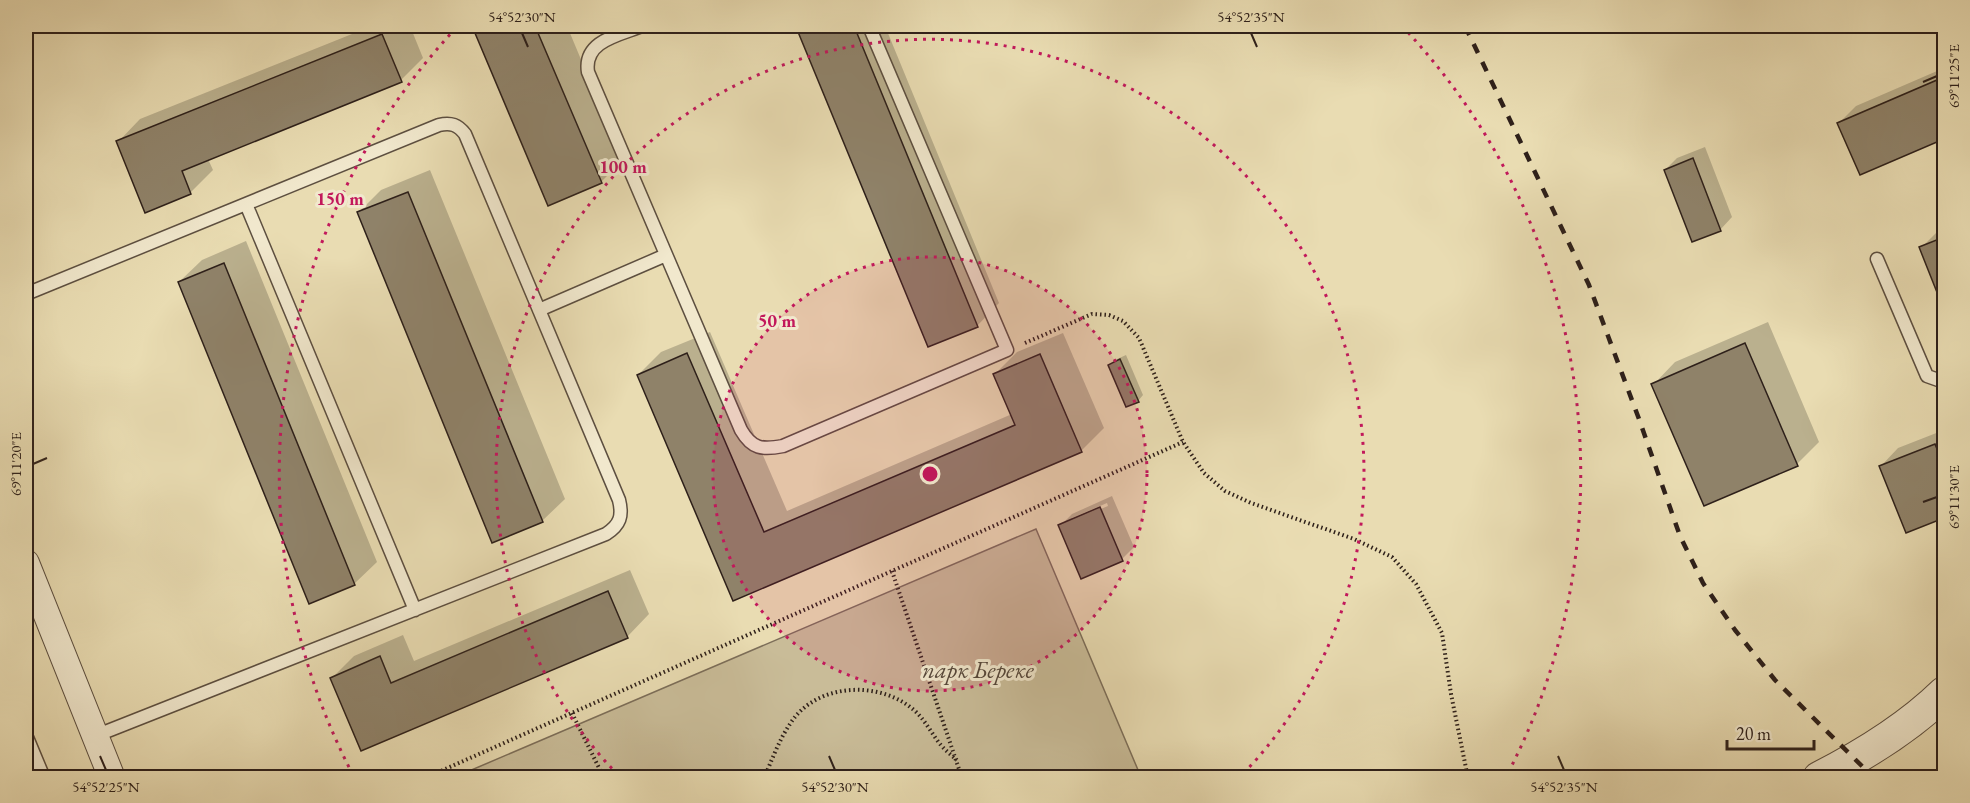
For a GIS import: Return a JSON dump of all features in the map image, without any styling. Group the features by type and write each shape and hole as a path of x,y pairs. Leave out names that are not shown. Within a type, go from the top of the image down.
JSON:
{"street":[{"path":"26,563 112,777"},
{"path":"1819,777 1879,744 1914,720 1944,693"}],"lane":[{"path":"642,26 599,44 588,55 588,72 741,430 748,442 769,449 783,446 1007,350 869,26"},
{"path":"26,294 440,125 454,124 465,134 620,500 622,511 620,521 606,534 95,736"},
{"path":"246,204 415,610"},
{"path":"538,309 666,255"},
{"path":"1877,259 1927,376 1944,382"},
{"path":"26,735 44,777"}],"path":[{"path":"1007,350 1092,314 1109,315 1123,321 1139,338 1183,442 1204,472 1225,491 1251,503 1354,539 1392,557 1416,584 1442,633 1451,694 1468,777"},
{"path":"425,777 1183,442"},
{"path":"892,571 962,777"},
{"path":"764,777 790,723 804,708 840,690 861,688 901,700 917,712 942,747 957,760"},
{"path":"572,712 604,777"}],"green space":[{"name":"парк Береке","path":"1036,529 1141,777 455,777"}],"building":[{"path":"472,26 535,26 602,183 548,206"},
{"path":"854,26 978,327 928,347 796,27"},
{"path":"382,34 402,82 182,171 191,194 145,213 116,141"},
{"path":"1944,77 1944,139 1860,175 1837,123"},
{"path":"1693,158 1721,231 1692,242 1664,170"},
{"path":"408,192 543,522 492,543 357,212"},
{"path":"1944,237 1944,310 1919,247"},
{"path":"224,263 355,585 309,604 178,282"},
{"path":"1745,343 1798,466 1704,506 1651,384"},
{"path":"687,353 764,532 1015,425 993,374 1040,354 1082,452 733,601 637,375"},
{"path":"1120,359 1139,402 1126,407 1108,365"},
{"path":"1935,444 1944,467 1944,518 1906,533 1879,466"},
{"path":"1100,507 1123,561 1081,579 1058,525"},
{"path":"608,591 628,638 361,751 330,678 380,656 391,683"}],"railway":[{"path":"1465,26 1589,285 1680,536 1703,583 1735,630 1775,680 1874,778"}]}
